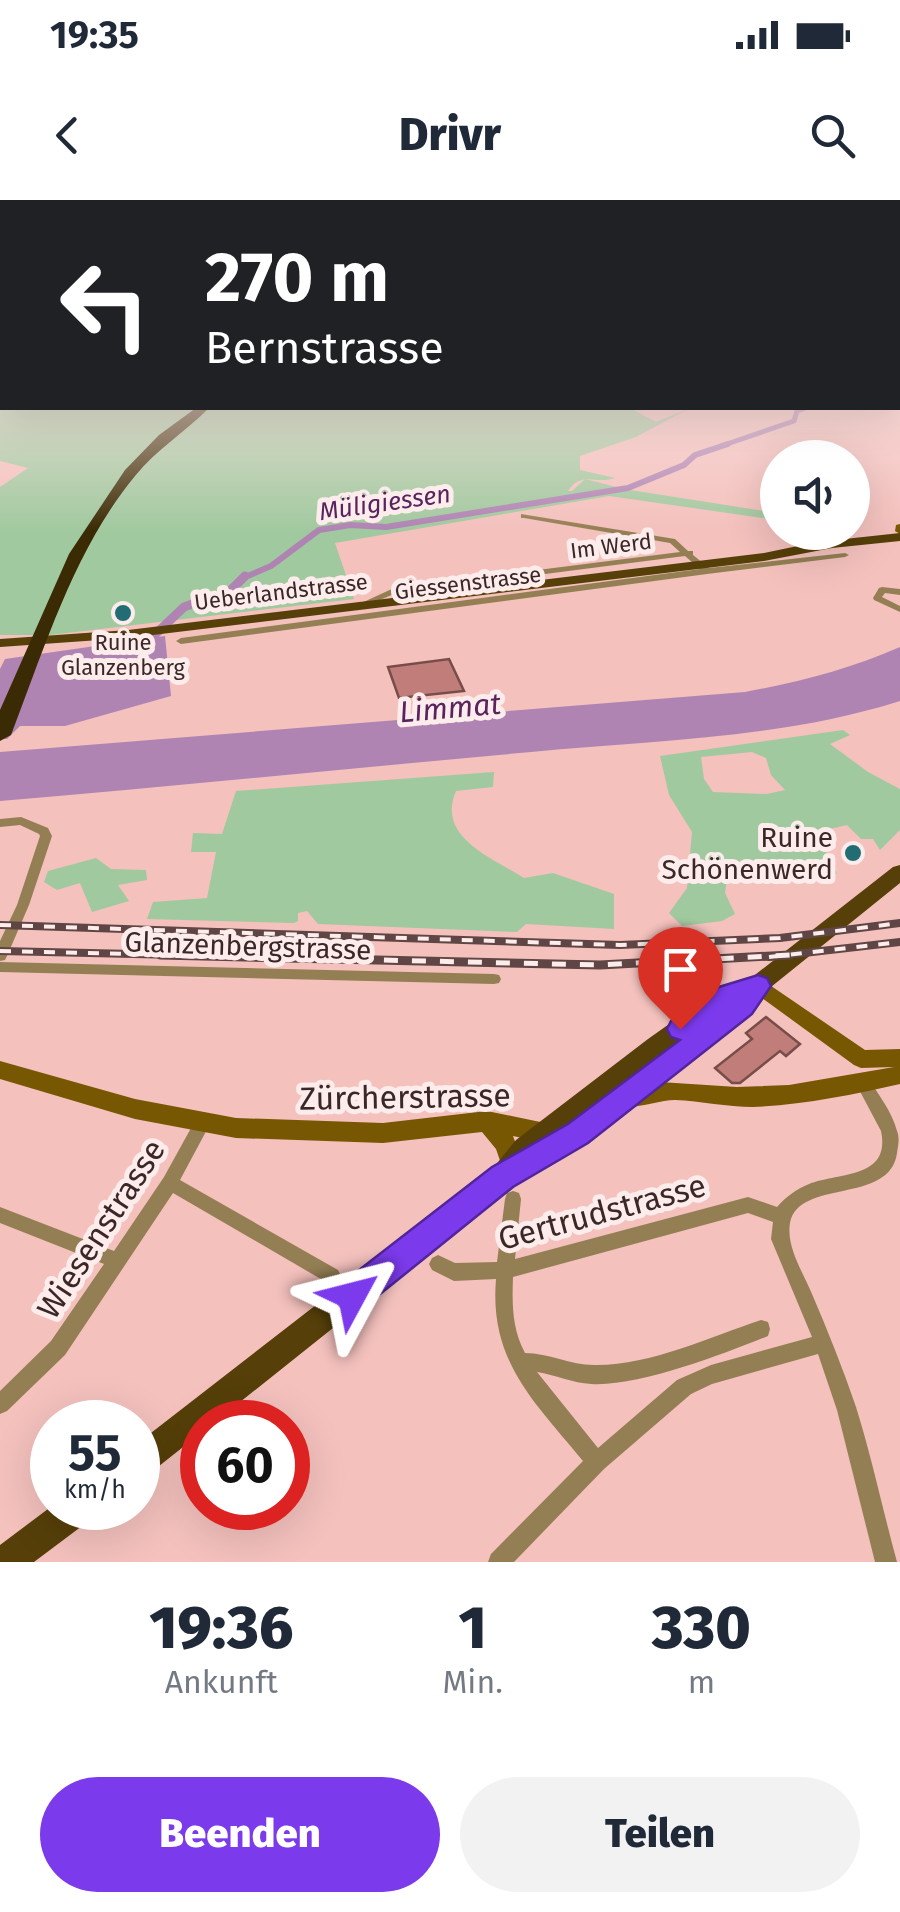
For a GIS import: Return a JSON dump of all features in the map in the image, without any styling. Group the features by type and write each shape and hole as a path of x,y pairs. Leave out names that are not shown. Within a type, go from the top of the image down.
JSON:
{"highway":[{"path":"0,698 53,594 115,492 158,444 196,410"},
{"path":"0,735 53,594"}],"main road":[{"name":"Ueberlandstrasse","path":"0,643 142,632 175,635 202,625 826,546 900,531"},
{"path":"509,1180 544,1133 742,1007 766,980 900,872"},
{"path":"766,980 862,1070 900,1075"},
{"path":"836,1085 844,1061 839,1046"},
{"path":"658,1057 688,1090"},
{"path":"160,1446 509,1180 578,1134 612,1106 658,1057"},
{"path":"612,1106 641,1094 688,1090 747,1098 836,1085 862,1070 900,1058"},
{"name":"Zürcherstrasse","path":"0,1070 135,1110 202,1124 286,1132 383,1133 487,1121 544,1133 578,1134"},
{"path":"487,1121 505,1144 509,1180"},
{"path":"6,1562 49,1530"}],"street":[{"path":"524,516 661,537 699,562"},
{"name":"Giessenstrasse","path":"175,635 234,633 699,562 845,556"},
{"name":"Im Werd","path":"361,605 394,591 699,562"},
{"path":"900,592 882,590 878,598 900,609"},
{"name":"Giessenstrasse","path":"202,625 234,633"},
{"path":"0,822 22,821 44,830 46,842 0,956"},
{"name":"Glanzenbergstrasse","path":"0,967 20,964 494,979"},
{"path":"862,1070 891,1138 890,1159 884,1168 864,1178 797,1196 781,1217 780,1239 824,1343 866,1472 886,1562"},
{"name":"Wiesenstrasse","path":"0,1404 58,1348 170,1184 202,1124"},
{"path":"509,1180 504,1303 508,1337 596,1462"},
{"path":"170,1184 332,1276"},
{"name":"Gertrudstrasse","path":"438,1264 454,1272 508,1270 748,1206 781,1217"},
{"path":"0,1215 118,1261"},
{"path":"522,1362 542,1360 571,1373 599,1375 634,1369 761,1329"},
{"path":"498,1562 596,1462 684,1387 712,1375 824,1343"}],"green space":[{"path":"0,410 634,410 656,422 686,410 636,437 580,456 580,470 615,478 586,479 624,489 760,510 760,518 609,496 335,543 354,599 50,635 0,635 0,487 28,468 0,461"},
{"path":"843,730 850,735 830,744 868,772 900,789 900,830 880,850 873,839 861,839 847,825 817,832 837,874 773,869 745,859 728,871 725,893 735,914 722,921 682,926 669,913 687,888 692,832 669,795 660,756","holes":["752,752 766,758 771,775 785,790 767,794 713,792 704,779 701,757"]},
{"path":"494,772 493,787 456,791 452,807 460,833 470,844 524,878 553,873 614,894 614,929 526,924 517,932 318,924 307,911 298,913 294,923 147,919 153,902 207,898 216,852 191,852 193,833 222,834 236,791"},
{"path":"96,858 111,869 146,870 147,880 118,885 129,901 92,912 80,883 57,890 44,882 48,871"}],"shaded area":[{"path":"165,636 171,696 65,726 20,726 7,739 0,739 0,669 5,659"},
{"name":"Limmat","path":"900,647 900,701 855,714 763,731 0,801 0,752 745,692 824,674"}],"building":[{"path":"449,659 464,691 399,698 388,667"},
{"path":"766,1017 800,1044 786,1056 780,1051 740,1083 732,1083 715,1068 752,1039 746,1033"}],"waterway":[{"name":"Müligiessen","path":"721,446 794,421 800,410"},
{"name":"Müligiessen","path":"243,578 271,566 319,530 350,525 386,527 628,488 684,465 695,455 728,444"},
{"name":"Müligiessen","path":"144,645 184,607 231,590 243,578"}],"railway":[{"path":"0,925 620,945 780,938 900,923"},
{"path":"783,955 900,942"},
{"path":"0,951 267,957"},
{"path":"160,955 600,965 783,955"},
{"path":"769,957 783,955"},
{"path":"783,955 790,955"}],"place":[{"name":"Ruine Glanzenberg","path":"123,613"},
{"name":"Ruine Schönenwerd","path":"853,853"}],"route":[{"path":"352,1296 502,1177 578,1134 742,1007 758,986 728,994 680,1029"}]}
